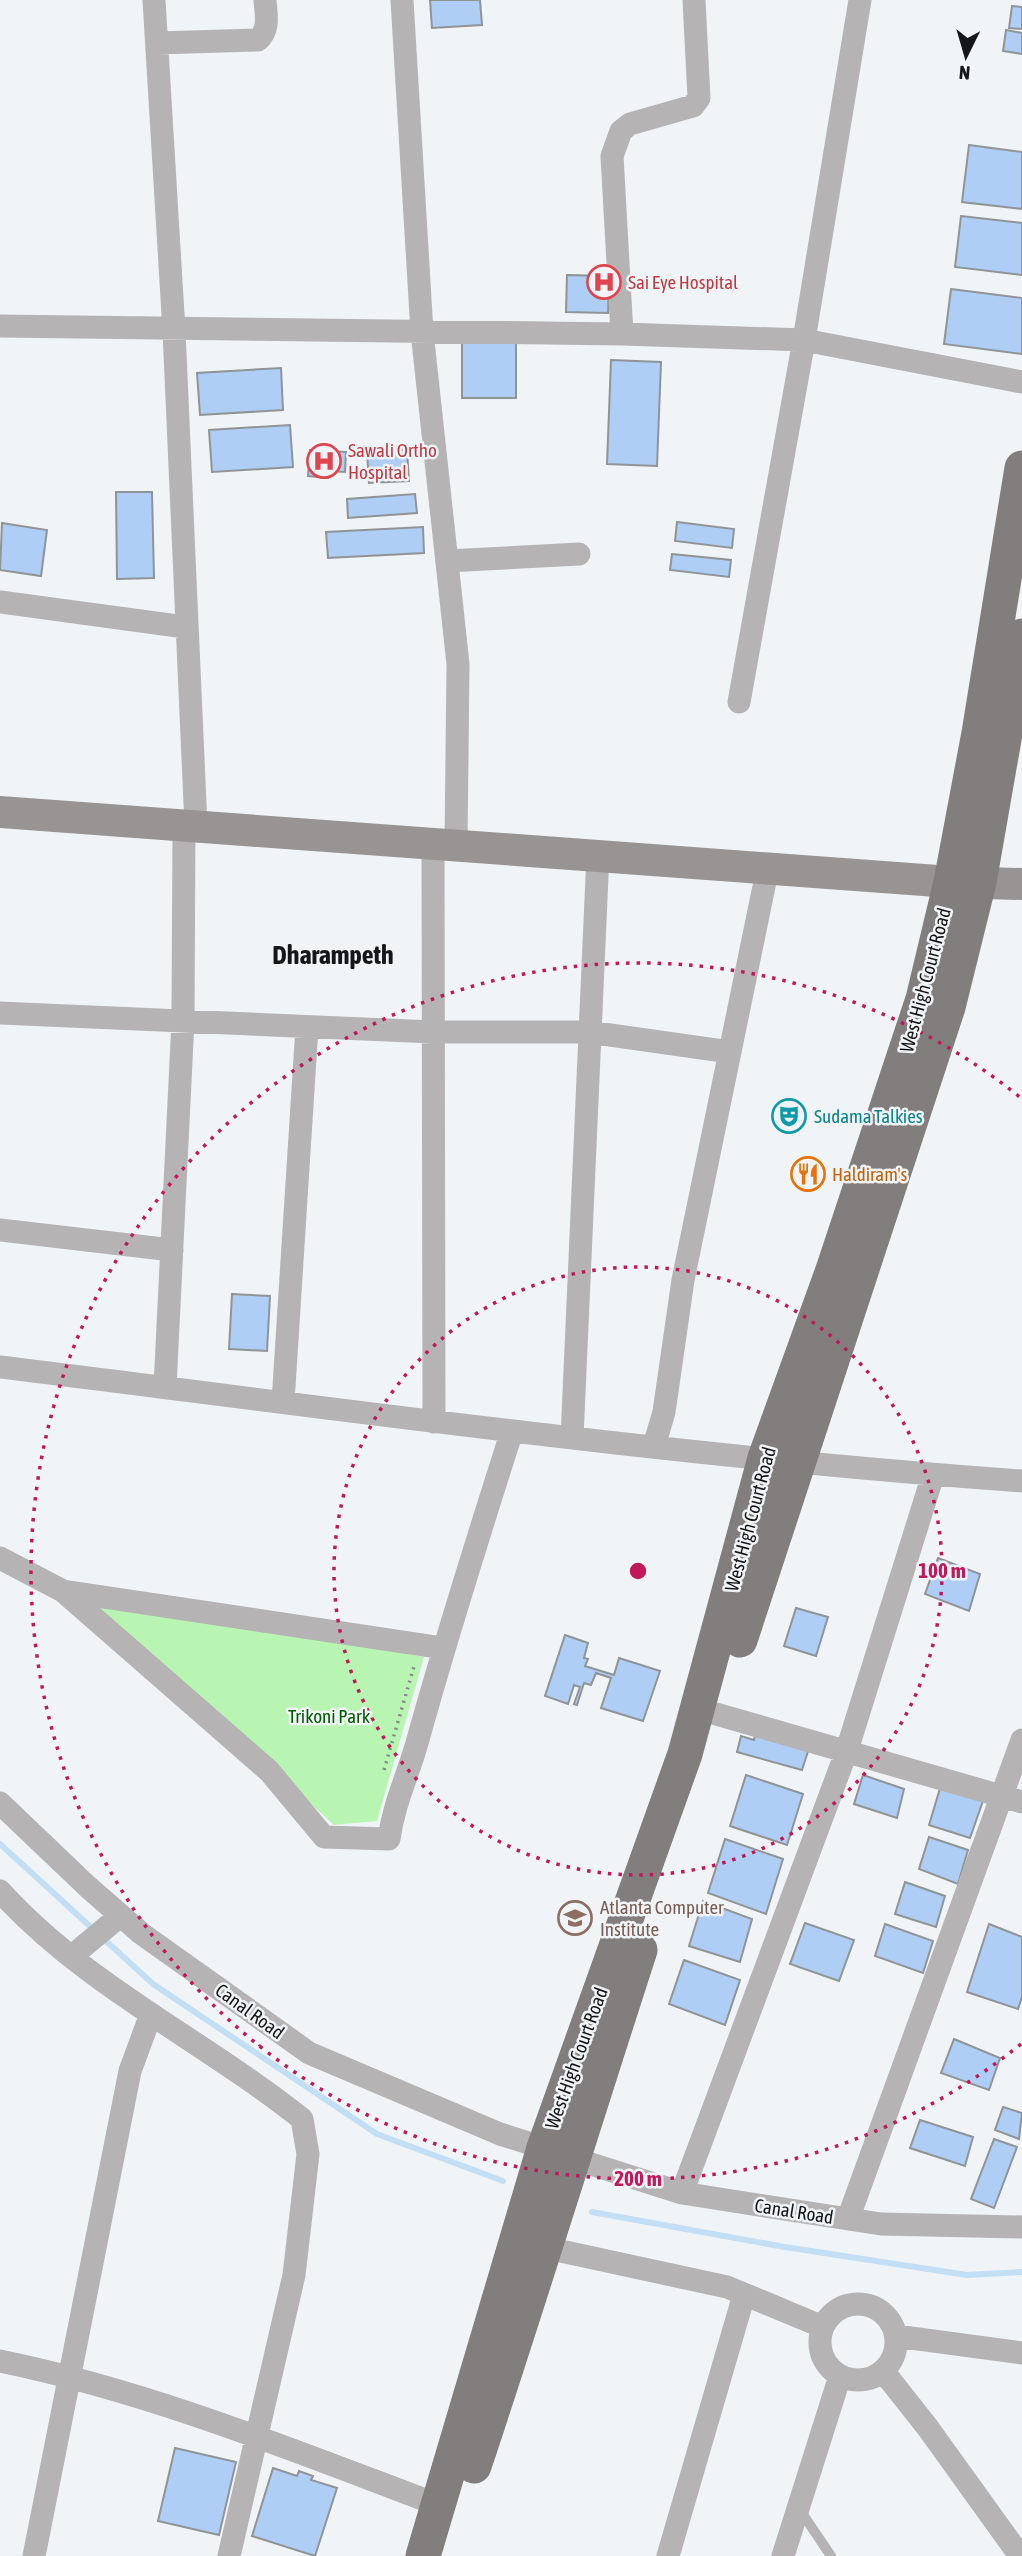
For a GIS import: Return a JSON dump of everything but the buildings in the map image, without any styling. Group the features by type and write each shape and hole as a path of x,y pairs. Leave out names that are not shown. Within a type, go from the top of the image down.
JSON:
{"main road":[{"name":"West High Court Road","path":"423,2556 558,2153 782,1460 948,1007 1022,468"},
{"name":"West High Court Road","path":"965,882 1022,636"},
{"name":"West High Court Road","path":"443,2556 547,2248 558,2153 716,1714 782,1460"}],"street":[{"path":"155,0 174,331 186,627 190,825 165,1387"},
{"path":"157,43 258,40 265,34 267,25 265,0"},
{"path":"402,0 422,332 458,664 433,1032 434,1422"},
{"path":"622,334 612,156 621,131 630,124 693,106 699,98 694,0"},
{"path":"739,702 804,340 860,0"},
{"path":"0,326 174,331 622,334 804,340 1022,382"},
{"path":"447,561 579,554"},
{"path":"0,602 186,627"},
{"path":"0,812 1022,884"},
{"path":"572,1437 598,854"},
{"path":"654,1446 664,1412 683,1280 768,867"},
{"path":"0,1013 433,1032 589,1032 730,1052"},
{"path":"283,1402 307,1027"},
{"path":"0,1230 172,1250"},
{"path":"0,1367 512,1431 933,1475 1022,1481"},
{"path":"0,1558 63,1591 269,1771 324,1837 388,1839 393,1805 407,1779 443,1648 512,1431"},
{"path":"682,2193 847,1750 933,1475"},
{"path":"63,1591 443,1648"},
{"path":"716,1714 1013,1800"},
{"path":"848,2219 1013,1800 1022,1740"},
{"name":"Canal Road","path":"0,1803 120,1916 309,2053 500,2134 682,2193 881,2224 1021,2226"},
{"path":"0,1891 19,1912 105,1984 261,2086 302,2119 308,2154 294,2275 229,2556"},
{"path":"72,1956 120,1916"},
{"path":"34,2556 130,2071 151,2014"},
{"path":"547,2248 727,2287 823,2327"},
{"path":"668,2556 744,2295"},
{"path":"863,2305 884,2315 896,2336 895,2349 883,2371 862,2380 840,2376 824,2360 820,2338 823,2327 839,2309 863,2305"},
{"path":"896,2336 1022,2353"},
{"path":"0,2361 69,2375 258,2437 439,2505"},
{"path":"883,2371 1020,2556"},
{"path":"783,2556 840,2376"},
{"path":"996,2523 1022,2526"}],"lane":[{"path":"798,2508 831,2556"}],"path":[{"path":"382,1776 417,1656"}],"green space":[{"name":"Trikoni Park","path":"83,1594 424,1657 377,1821 334,1825"}],"waterway":[{"path":"0,1844 153,1984 377,2134 503,2181"},
{"path":"592,2212 785,2247 967,2275 1022,2272"}],"place":[{"name":"Sai Eye Hospital","path":"604,282"},
{"name":"Sawali Ortho Hospital","path":"324,461"},
{"name":"Sudama Talkies","path":"789,1116"},
{"name":"Haldiram's","path":"808,1174"},
{"name":"Atlanta Computer Institute","path":"575,1918"}],"district":[{"name":"Dharampeth","path":"333,955"}]}
